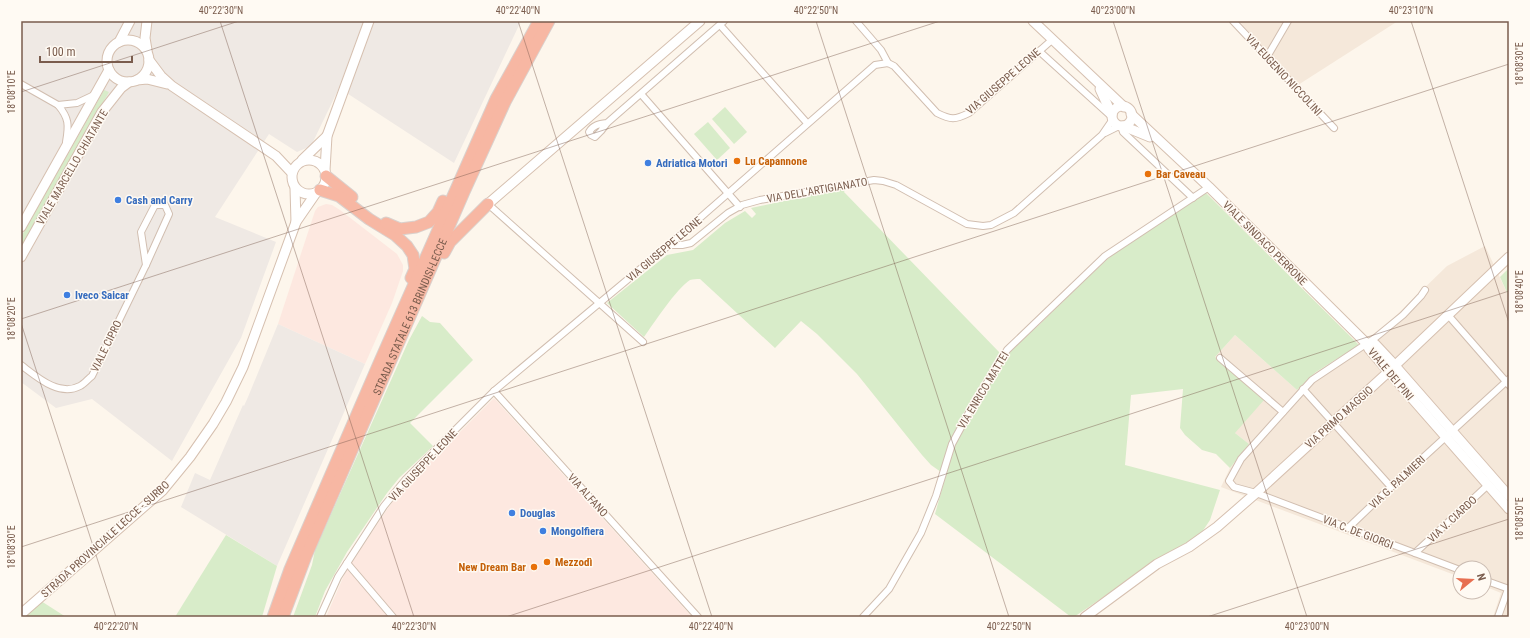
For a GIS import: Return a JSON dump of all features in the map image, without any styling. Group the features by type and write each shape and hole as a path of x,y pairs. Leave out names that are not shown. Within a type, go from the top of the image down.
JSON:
{"highway":[{"name":"STRADA STATALE 613 BRINDISI-LECCE","path":"273,617 290,569 496,99 539,21"},
{"name":"STRADA STATALE 613 BRINDISI-LECCE","path":"283,617 306,556 464,192 505,102 549,21"},
{"path":"326,173 340,188 383,221 400,229 416,227 429,222 438,212 462,161 476,144"},
{"path":"318,192 339,196 369,219 395,235 408,246 413,255 415,269 384,340 380,361"},
{"path":"407,326 415,317 450,242 488,204"},
{"path":"287,617 306,556"}],"street":[{"name":"VIALE MARCELLO CHIATANTE","path":"21,227 109,70 107,64 109,51 113,45 119,42 130,21"},
{"path":"147,21 145,38 148,56"},
{"path":"119,42 132,40 143,46 161,76 172,86 276,156 292,173 295,188 305,194 318,192 324,186 326,173 327,136 369,21"},
{"path":"643,342 488,204 700,21"},
{"path":"856,21 881,50 888,63"},
{"path":"1033,21 1124,107"},
{"name":"VIA EUGENIO NICCOLINI","path":"1233,21 1334,128"},
{"path":"1267,58 1288,21"},
{"path":"607,123 722,23 807,123"},
{"name":"VIA GIUSEPPE LEONE","path":"320,617 334,584 384,506 406,479 494,391 670,245 874,65 888,63 894,66 937,113 950,118 956,118 969,113 1053,39"},
{"path":"1039,51 1117,122 1130,122 1131,114"},
{"name":"VIALE MARCELLO CHIATANTE","path":"21,257 102,112 121,88 146,72 148,56"},
{"path":"109,70 117,79 133,81 147,79 172,86"},
{"path":"1092,76 1104,94 1123,132 1193,198"},
{"path":"21,84 58,105 64,112 68,121 65,150"},
{"path":"58,105 77,103 96,94"},
{"path":"642,94 740,206"},
{"path":"1117,122 1116,108 1124,107"},
{"name":"VIALE SINDACO PERRONE","path":"1124,107 1209,187 1366,343"},
{"name":"VIA DELL'ARTIGIANATO","path":"670,245 682,246 691,243 728,213 740,206 760,200 866,181 883,181 896,185 967,224 983,226 991,225 1014,213 1117,122"},
{"name":"VIALE SINDACO PERRONE","path":"1117,122 1162,143"},
{"path":"292,173 300,162 327,136"},
{"path":"276,156 300,162 307,159 318,162 326,173"},
{"name":"VIA ENRICO MATTEI","path":"863,617 889,589 921,533 936,496 952,444 1003,355 1064,294 1105,256 1209,187"},
{"name":"STRADA PROVINCIALE LECCE - SURBO","path":"295,188 296,222"},
{"name":"STRADA PROVINCIALE LECCE - SURBO","path":"21,614 163,490 190,457 226,402 243,367 296,222 318,192"},
{"name":"VIALE CIPRO","path":"21,366 50,385 62,390 79,386 92,376 146,265 169,214 165,205 155,205 142,232 146,265"},
{"name":"VIA PRIMO MAGGIO","path":"1085,617 1157,564 1204,538 1256,493 1509,257"},
{"path":"1220,358 1283,412 1312,380 1375,338 1403,315 1425,290"},
{"path":"1448,315 1508,382"},
{"name":"VIALE DEI PINI","path":"1366,343 1369,350 1391,368 1448,433 1509,496"},
{"name":"VIA G. PALMIERI","path":"1348,528 1448,433 1508,382"},
{"path":"1303,389 1391,487"},
{"name":"VIA ALFANO","path":"494,391 698,617"},
{"name":"VIA C. DE GIORGI","path":"1283,412 1241,459 1229,481 1234,486 1452,567"},
{"name":"VIALE DEI PINI","path":"1448,433 1488,485 1508,506"},
{"name":"VIA V. CIARDO","path":"1415,553 1488,485"},
{"path":"347,563 393,617"},
{"path":"1492,583 1509,589 1498,617"}],"shaded area":[{"path":"21,21 521,21 454,163 339,88 311,146 297,152 269,134 215,217 276,242 241,338 172,461 92,399 56,408 21,382"},
{"path":"1239,21 1398,21 1298,85"},
{"path":"326,204 332,205 340,210 397,254 403,265 403,271 392,303 365,364 278,324 315,211 318,207"},
{"path":"1485,246 1509,297 1509,617 1493,617 1501,593 1492,589 1492,560 1452,560 1452,574 1221,487 1230,468 1249,444 1235,433 1215,357 1235,335 1297,390 1316,372 1376,335 1447,266"},
{"path":"278,324 365,364 277,566 181,507 195,473 210,480 243,405 244,406 248,397"},
{"path":"494,398 692,617 326,617 345,573 401,491"}],"green space":[{"path":"104,90 109,92 21,247 21,237"},
{"path":"725,107 747,132 734,144 712,119"},
{"path":"708,122 730,148 717,160 694,134"},
{"path":"844,188 844,192 1000,353 972,398 954,433 941,472 931,465 922,455 857,374 817,334 801,321 775,348 700,279 693,279 684,284 644,337 607,303 667,255 693,250 725,223 745,211 752,218 756,214 751,208"},
{"path":"1206,193 1359,345 1316,372 1297,390 1235,335 1215,357 1264,400 1235,433 1249,444 1230,468 1216,454 1202,450 1185,435 1180,428 1183,389 1131,395 1125,465 1220,490 1210,520 1200,535 1162,557 1074,617 1071,617 935,514 950,461 958,436 1010,351 1116,251"},
{"path":"1509,268 1509,297 1500,277"},
{"path":"422,316 430,322 440,323 473,360 410,423 433,446 399,478 387,493 347,552 325,591 315,617 293,617 312,565 315,550 409,340"},
{"path":"226,535 277,566 262,617 175,617"},
{"path":"41,601 66,617 23,617"}],"place":[{"name":"Lu Capannone","path":"737,161"},
{"name":"Adriatica Motori","path":"648,163"},
{"name":"Bar Caveau","path":"1148,174"},
{"name":"Cash and Carry","path":"118,200"},
{"name":"Iveco Saicar","path":"67,295"},
{"name":"Douglas","path":"512,513"},
{"name":"Mongolfiera","path":"543,531"},
{"name":"Mezzodì","path":"547,562"},
{"name":"New Dream Bar","path":"534,567"}]}
